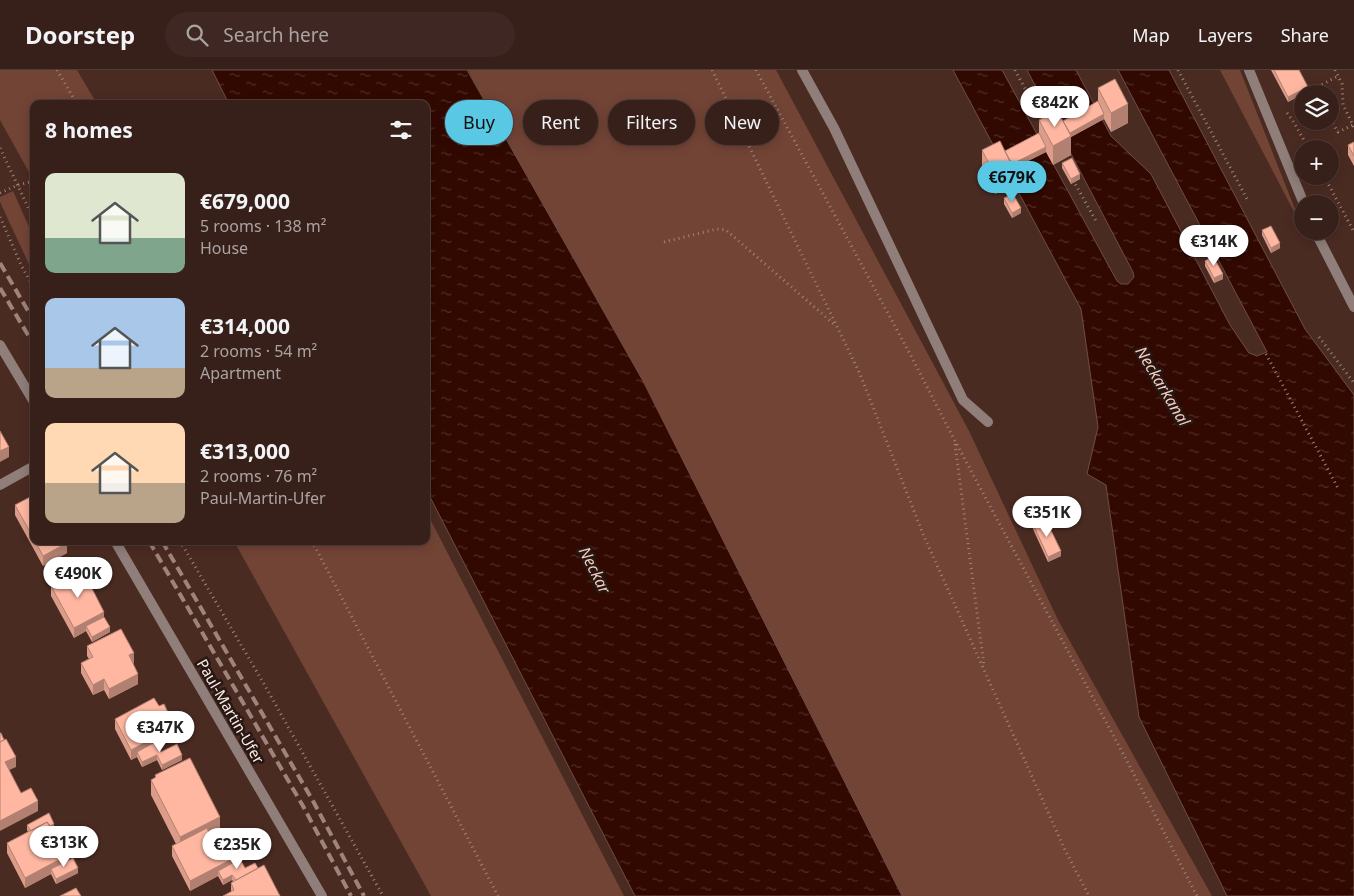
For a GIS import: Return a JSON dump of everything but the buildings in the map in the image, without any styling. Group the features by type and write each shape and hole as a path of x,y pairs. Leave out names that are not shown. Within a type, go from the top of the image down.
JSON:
{"street":[{"path":"802,70 834,128 962,400 988,422"},
{"path":"1249,70 1300,195"},
{"path":"1320,240 1354,307"},
{"path":"0,345 30,395"},
{"path":"0,485 30,468"},
{"name":"Paul-Martin-Ufer","path":"117,545 322,896"}],"path":[{"path":"57,70 75,100"},
{"path":"712,70 860,374 923,534 1065,850 1089,896"},
{"path":"756,70 910,354 1197,896"},
{"path":"1016,70 1045,125"},
{"path":"1178,70 1247,199"},
{"path":"1335,70 1342,84 1344,105 1354,126 1338,132 1337,130"},
{"path":"1321,85 1338,76"},
{"path":"0,148 30,211"},
{"path":"1071,175 1096,221"},
{"path":"0,193 30,182"},
{"path":"1329,185 1354,232"},
{"path":"0,216 30,281"},
{"path":"664,242 717,229 726,230 837,326"},
{"path":"1319,337 1354,383"},
{"path":"1266,354 1339,490"},
{"path":"955,442 984,669"},
{"path":"182,545 383,896"},
{"path":"314,545 498,896"}],"shaded area":[{"path":"0,70 77,70 95,100 30,100 30,174 0,120"},
{"path":"468,70 776,70 969,431 1058,620 1212,896 890,896 627,377 507,145 513,145 513,100 484,100"},
{"path":"1220,70 1240,70 1294,207 1294,212"},
{"path":"13,191 30,229 30,266 0,202 0,197"},
{"path":"430,519 624,896 431,896 236,545 430,545"}],"water":[{"name":"Neckar","path":"212,70 467,70 484,100 445,100 445,145 509,145 643,381 902,896 635,896 430,497 430,100 227,100"},
{"name":"Neckarkanal","path":"953,70 1002,70 1117,281 1121,284 1128,284 1134,277 1133,272 1027,70 1076,70 1111,136 1151,174 1230,325 1249,353 1257,356 1267,352 1118,70 1169,70 1305,329 1354,395 1354,896 1227,896 1139,717 1106,485 1087,474 1098,427 1081,309"}],"railway":[{"path":"0,263 30,314"},
{"path":"0,288 30,338"},
{"path":"151,545 303,806 351,896"},
{"path":"164,545 313,801 364,896"}]}
